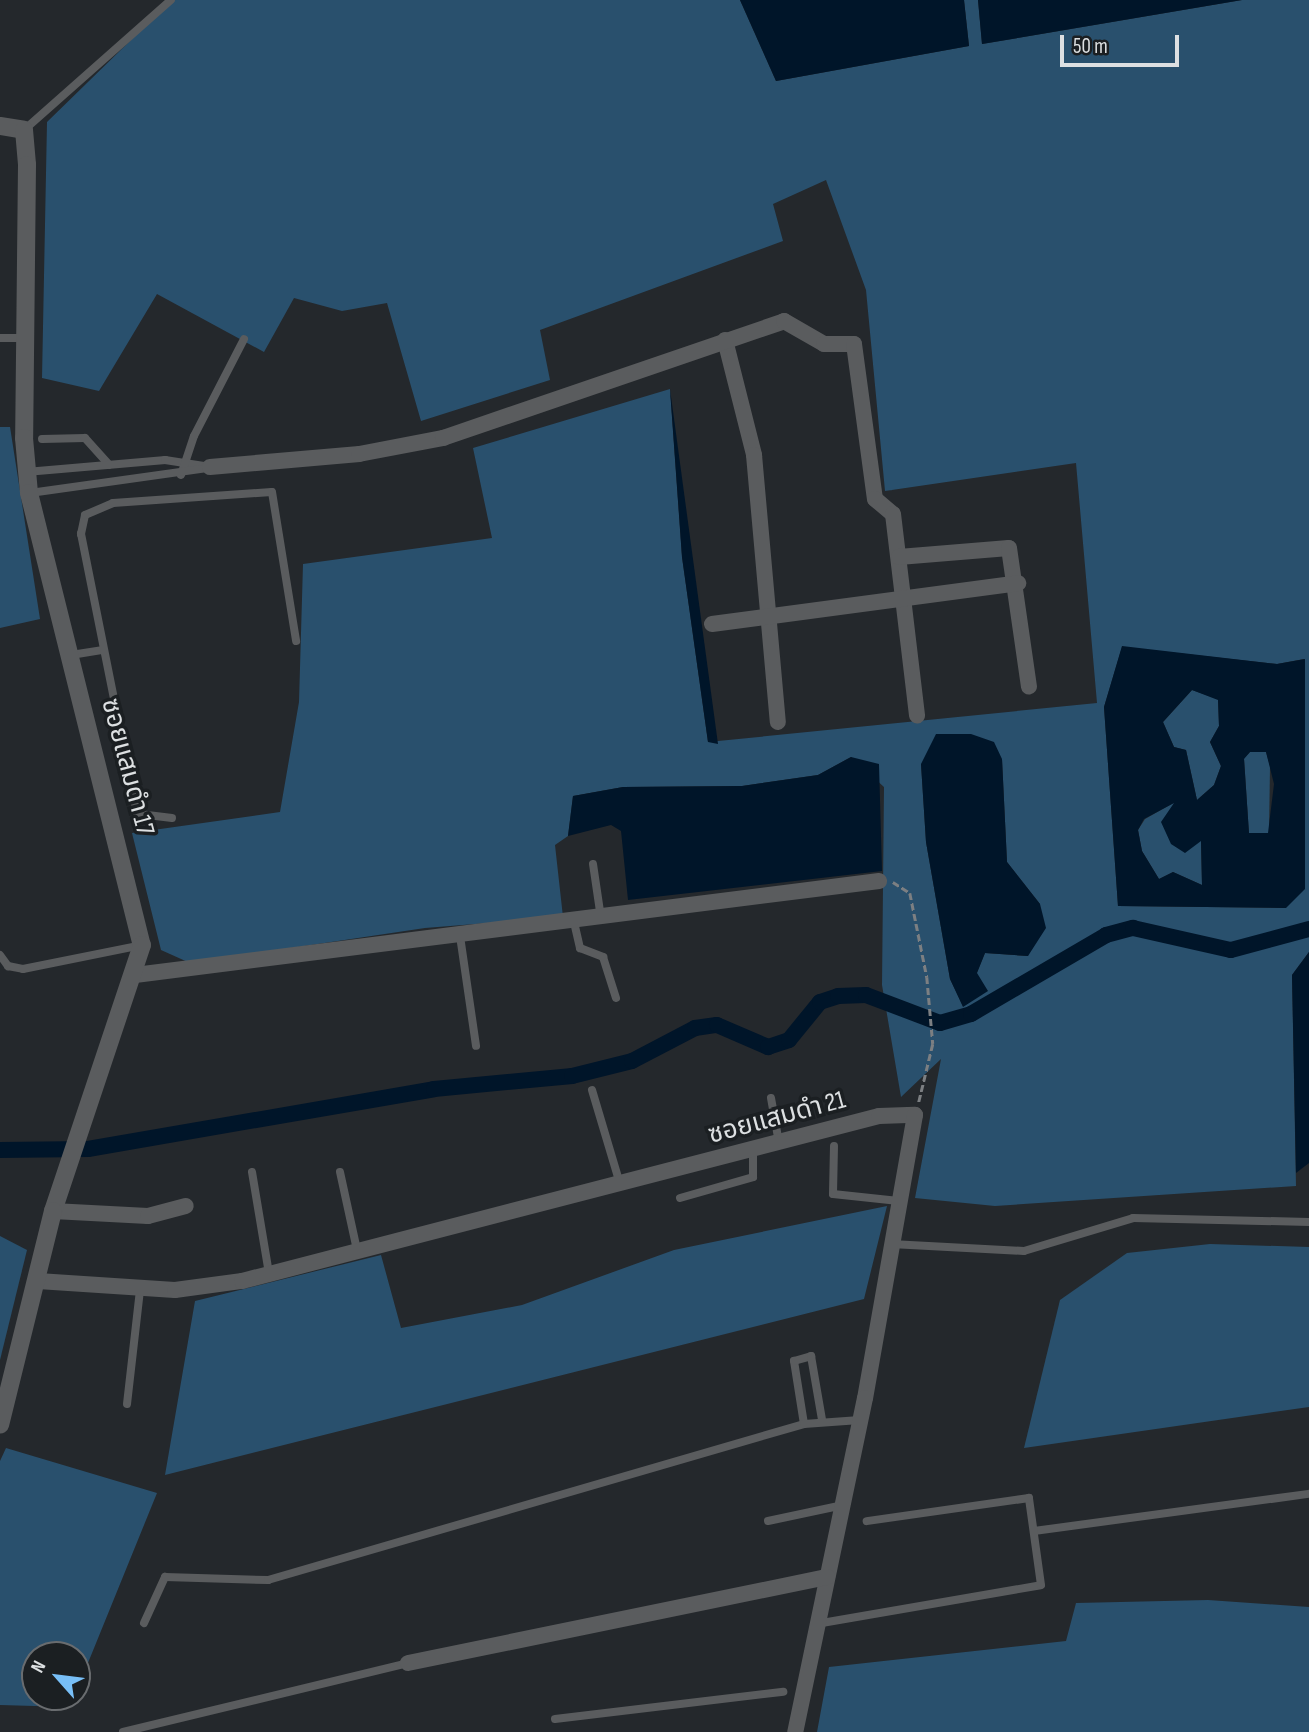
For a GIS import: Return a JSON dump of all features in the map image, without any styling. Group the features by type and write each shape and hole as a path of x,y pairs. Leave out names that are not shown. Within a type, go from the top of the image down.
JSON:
{"street":[{"path":"0,126 24,130"},
{"name":"ซอยแสมดำ 17","path":"0,1425 4,1397 38,1281 52,1211 78,1125 135,975 142,945 29,493 26,472 24,130"},
{"path":"210,467 359,454 443,438 784,321 824,344 854,344 875,499 893,514 917,716"},
{"path":"725,340 754,455 778,722"},
{"path":"899,557 1003,544 1013,555 1029,687"},
{"path":"712,624 1018,583"},
{"path":"135,975 574,922 879,881"},
{"name":"ซอยแสมดำ 21","path":"38,1281 140,1290 269,1274 890,1113 915,1115"},
{"path":"795,1732 799,1690 827,1577 860,1420 915,1115"},
{"path":"52,1211 148,1216 186,1206"},
{"path":"408,1663 827,1577"}],"lane":[{"path":"24,130 171,0"},
{"path":"0,338 25,338"},
{"path":"181,475 183,460 244,339"},
{"path":"42,439 85,438 109,465"},
{"path":"26,472 183,460 210,467"},
{"path":"29,493 181,475 210,467"},
{"path":"172,818 137,814 102,650 81,534 85,515 113,503 250,490 276,498 296,641"},
{"path":"71,655 102,650"},
{"path":"593,864 601,918"},
{"path":"574,922 580,948 603,957 616,998"},
{"path":"460,936 476,1046"},
{"path":"0,955 8,966 23,970 142,945"},
{"path":"592,1090 620,1184"},
{"path":"771,1098 779,1143"},
{"path":"834,1146 833,1194 899,1201"},
{"path":"680,1198 753,1177 753,1149"},
{"path":"252,1172 269,1274"},
{"path":"340,1172 357,1251"},
{"path":"891,1244 1024,1251 1133,1218 1309,1222"},
{"path":"127,1404 140,1290"},
{"path":"804,1424 794,1362 811,1356 822,1420"},
{"path":"144,1623 163,1577 277,1578 804,1424 822,1420 860,1420"},
{"path":"1034,1531 1309,1494"},
{"path":"816,1624 1038,1588 1029,1497 867,1521"},
{"path":"768,1521 842,1505"},
{"path":"123,1732 408,1663"},
{"path":"555,1719 783,1692"}],"path":[{"path":"879,881 902,884 911,893 927,977 933,1044 915,1115"}],"shaded area":[{"path":"172,0 740,0 776,81 969,46 964,0 978,0 982,44 1242,0 1309,0 1309,952 1292,975 1296,1186 995,1206 915,1198 941,1059 901,1097 882,985 884,787 851,757 818,775 742,786 623,787 573,796 568,836 555,845 563,917 425,928 190,963 161,950 132,833 280,812 299,702 303,564 492,538 473,448 670,389 682,557 708,742 1097,703 1076,463 885,491 866,290 826,180 773,204 783,241 540,330 550,380 421,421 387,303 342,311 294,298 264,352 157,294 99,391 42,378 47,122","holes":["1122,647 1277,664 1304,659 1286,908 1118,906 1104,707","1002,759 1007,862 1040,904 1028,956 985,953 963,1006 950,979 926,842 921,764"]},
{"path":"740,0 964,0 969,46 776,81"},
{"path":"978,0 1242,0 982,44"},
{"path":"670,389 718,744 708,742 682,557"},
{"path":"0,427 10,427 40,619 0,628"},
{"path":"1122,646 1277,664 1305,659 1305,889 1286,908 1118,906 1104,707","holes":["1192,690 1218,700 1219,726 1210,742 1221,766 1214,785 1197,800 1186,750 1174,747 1163,722","1250,752 1266,752 1274,784 1268,833 1249,833 1244,759","1174,803 1161,822 1171,844 1185,853 1201,841 1202,885 1173,872 1159,879 1142,851 1138,830 1144,819"]},
{"path":"1192,690 1218,699 1219,726 1210,742 1221,766 1214,785 1197,800 1186,750 1174,747 1163,722"},
{"path":"936,734 971,734 994,742 1002,759 1007,862 1040,904 1046,928 1028,956 985,953 977,973 988,991 963,1007 950,979 926,842 921,764"},
{"path":"1250,752 1266,752 1270,766 1269,833 1249,834 1244,758"},
{"path":"851,757 879,764 882,871 628,900 621,831 611,825 568,836 573,796 623,787 742,786 818,775"},
{"path":"1175,802 1201,841 1202,885 1173,872 1159,879 1142,851 1138,830 1145,819"},
{"path":"1309,952 1309,1163 1296,1173 1292,975"},
{"path":"887,1206 864,1299 165,1475 195,1301 381,1255 401,1328 522,1305 674,1250"},
{"path":"0,1236 27,1250 0,1360"},
{"path":"1210,1244 1309,1247 1309,1407 1024,1448 1060,1300 1127,1253"},
{"path":"6,1448 157,1493 91,1656 91,1641 21,1641 21,1706 0,1705 0,1461"},
{"path":"1208,1600 1309,1607 1309,1732 817,1732 829,1667 1066,1641 1076,1603"}],"waterway":[{"path":"0,1150 88,1149 434,1089 572,1076 632,1061 695,1028 717,1025 768,1047 789,1040 820,1002 838,996 866,995 940,1023 971,1014 1106,935 1133,928 1231,950 1309,929"}]}
